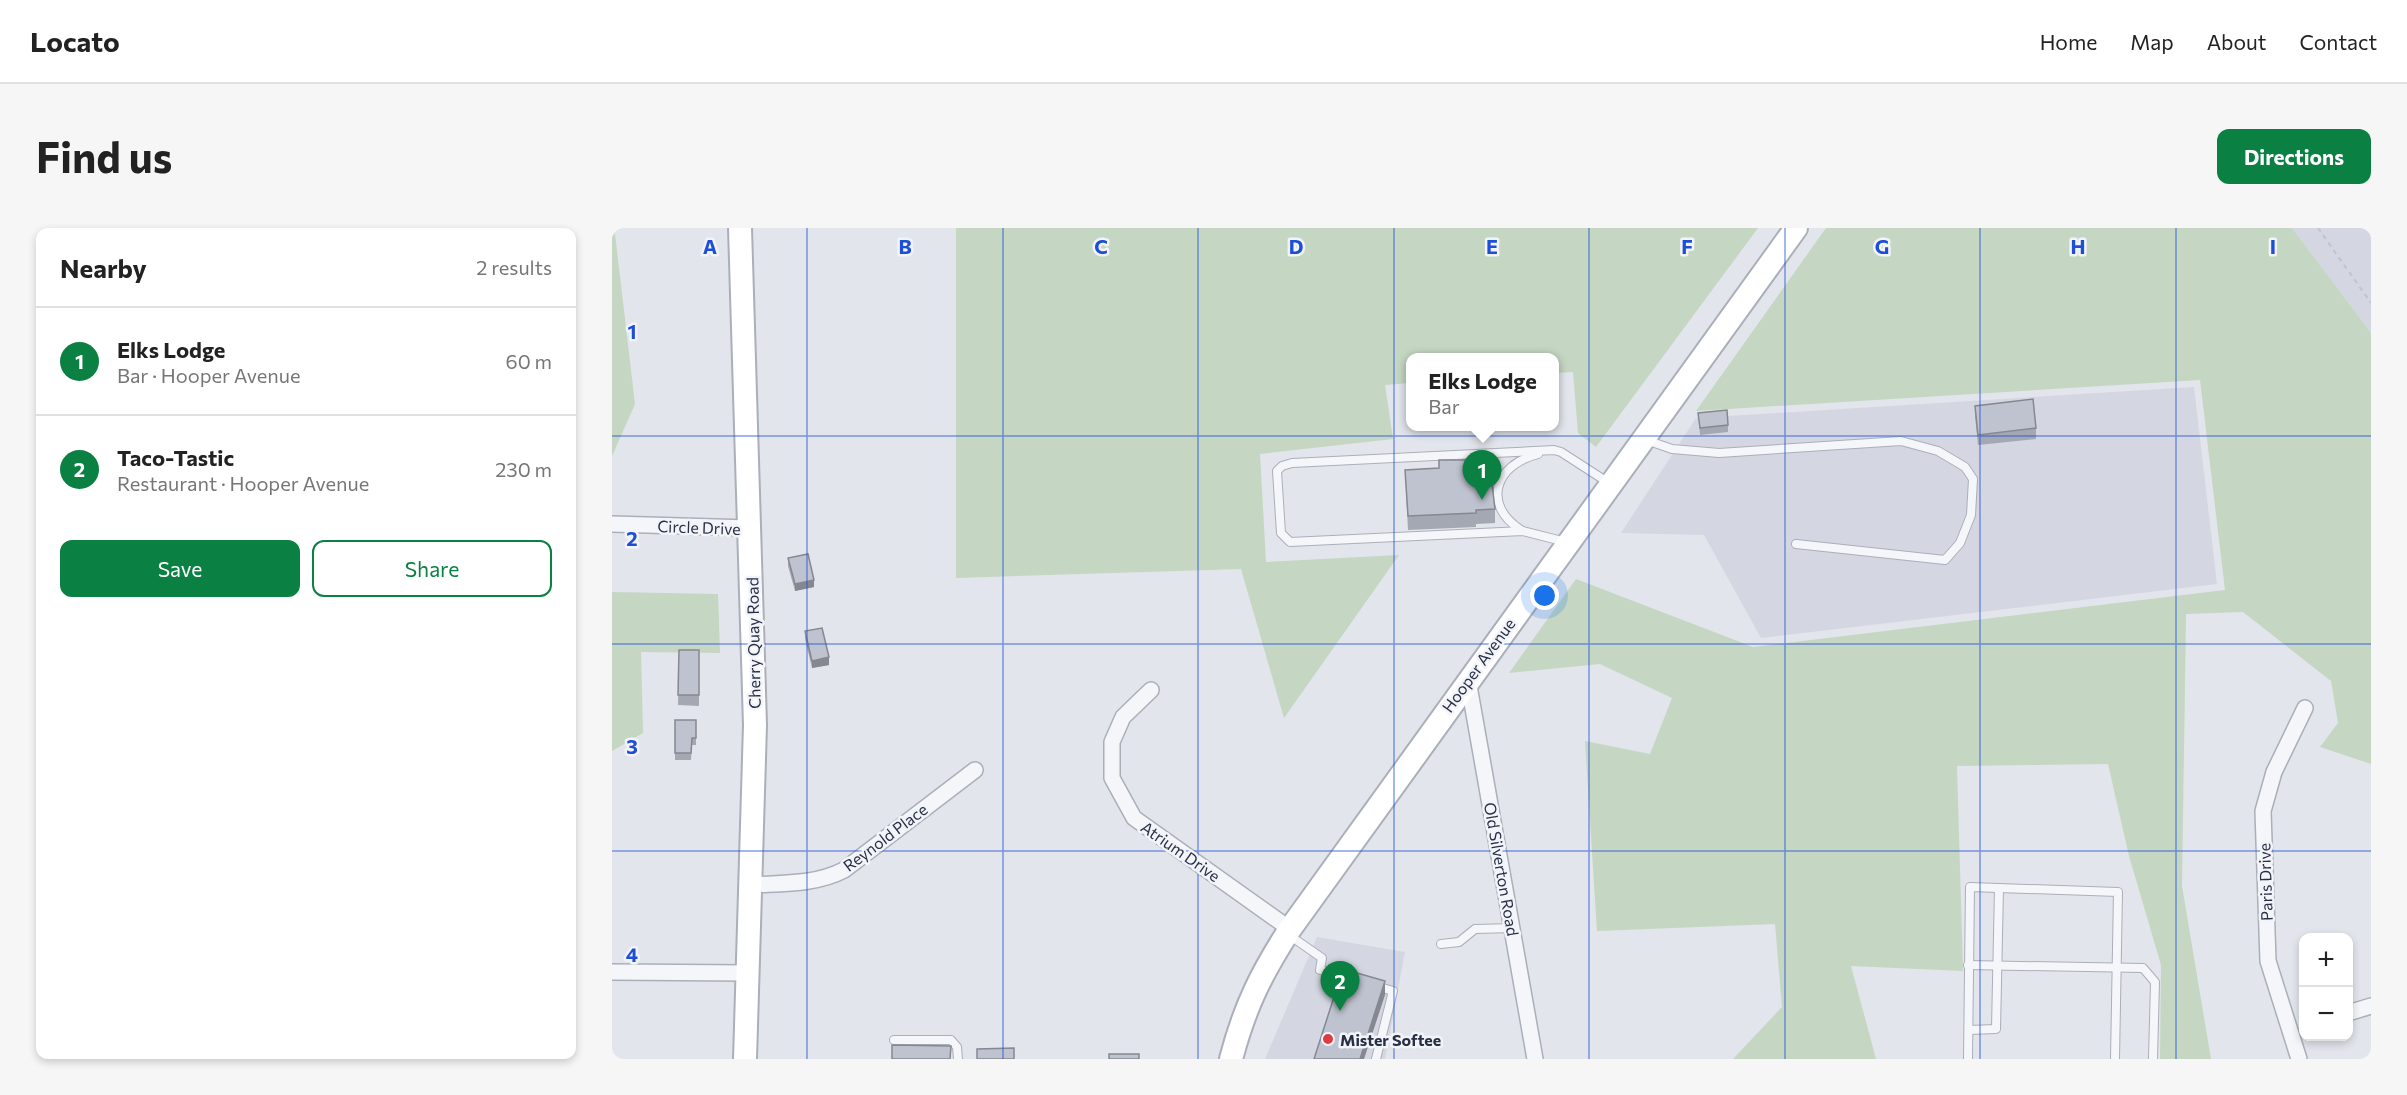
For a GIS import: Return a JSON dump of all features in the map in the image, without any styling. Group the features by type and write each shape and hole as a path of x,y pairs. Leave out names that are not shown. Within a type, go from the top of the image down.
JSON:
{"main road":[{"name":"Cherry Quay Road","path":"740,228 754,725 745,1059"},
{"name":"Hooper Avenue","path":"1231,1059 1244,1012 1264,968 1288,931 1641,439 1796,228"}],"street":[{"name":"Circle Drive","path":"612,524 750,528"},
{"name":"Old Silverton Road","path":"1468,680 1535,1059"},
{"name":"Atrium Drive","path":"1151,690 1123,717 1112,742 1112,778 1134,818 1288,931"},
{"name":"Paris Drive","path":"2299,1059 2298,1028 2268,961 2263,811 2274,772 2304,708"},
{"name":"Reynold Place","path":"750,885 829,878 843,870 975,770"},
{"path":"612,972 747,973"},
{"path":"2353,1012 2371,1006"}],"lane":[{"path":"1641,439 1672,449 1719,453 1901,441 1938,451 1965,467 1973,479 1971,515 1960,543 1945,560 1796,544"},
{"path":"1523,531 1507,520 1499,509 1498,487 1514,464 1554,450"},
{"path":"1567,542 1523,531 1290,542 1281,533 1277,471 1282,466 1292,463 1554,450 1561,452 1610,483"},
{"path":"1968,1059 1970,887 2118,892 2115,1059"},
{"path":"1969,1030 1996,1029 1999,888"},
{"path":"1441,944 1459,942 1474,929 1513,928"},
{"path":"1288,931 1322,958 1320,970 1393,991 1376,1059"},
{"path":"1968,964 2143,968 2155,982 2152,1059"},
{"path":"894,1040 951,1040 957,1047 958,1059"}],"path":[{"path":"2318,228 2371,303"}],"shaded area":[{"path":"2292,228 2371,228 2371,333"},
{"path":"2194,387 2217,584 1761,638 1704,535 1621,533 1696,418"},
{"path":"1317,937 1405,952 1385,1059 1265,1059"}],"green space":[{"path":"956,228 1758,228 1596,447 1578,433 1573,372 1559,373 1559,353 1406,353 1406,383 1385,385 1393,439 1260,454 1266,562 1399,555 1284,718 1241,569 956,578"},
{"path":"1826,228 2292,228 2371,333 2371,764 2320,747 2338,723 2331,681 2243,612 2186,614 2182,886 2211,1059 2160,1059 2161,965 2129,856 2108,764 1957,766 1963,971 1851,966 1876,1059 1733,1059 1782,1007 1775,924 1597,931 1585,741 1650,754 1672,698 1600,664 1509,673 1576,579 1753,647 2225,590 2200,380 1696,411"},
{"path":"615,234 635,404 612,456 612,235"},
{"path":"612,592 718,594 720,653 641,652 643,733 612,751"}],"building":[{"path":"2033,399 2036,428 1978,435 1975,406"},
{"path":"1727,410 1728,425 1700,428 1698,413"},
{"path":"1439,460 1493,460 1492,484 1495,509 1476,510 1476,513 1408,516 1405,470 1439,468"},
{"path":"808,554 814,580 795,584 788,558"},
{"path":"822,628 829,657 812,661 805,631"},
{"path":"679,650 699,650 699,695 678,695"},
{"path":"675,720 696,720 696,738 692,738 691,753 675,753"},
{"path":"1343,969 1385,981 1360,1059 1314,1059"},
{"path":"892,1045 951,1046 950,1059 892,1059"},
{"path":"1014,1048 1014,1059 977,1059 977,1049"},
{"path":"1109,1054 1139,1054 1139,1059 1109,1059"}],"place":[{"name":"Elks Lodge","path":"1482,500"},
{"name":"Taco-Tastic","path":"1340,1011"},
{"name":"Mister Softee","path":"1328,1039"}]}
